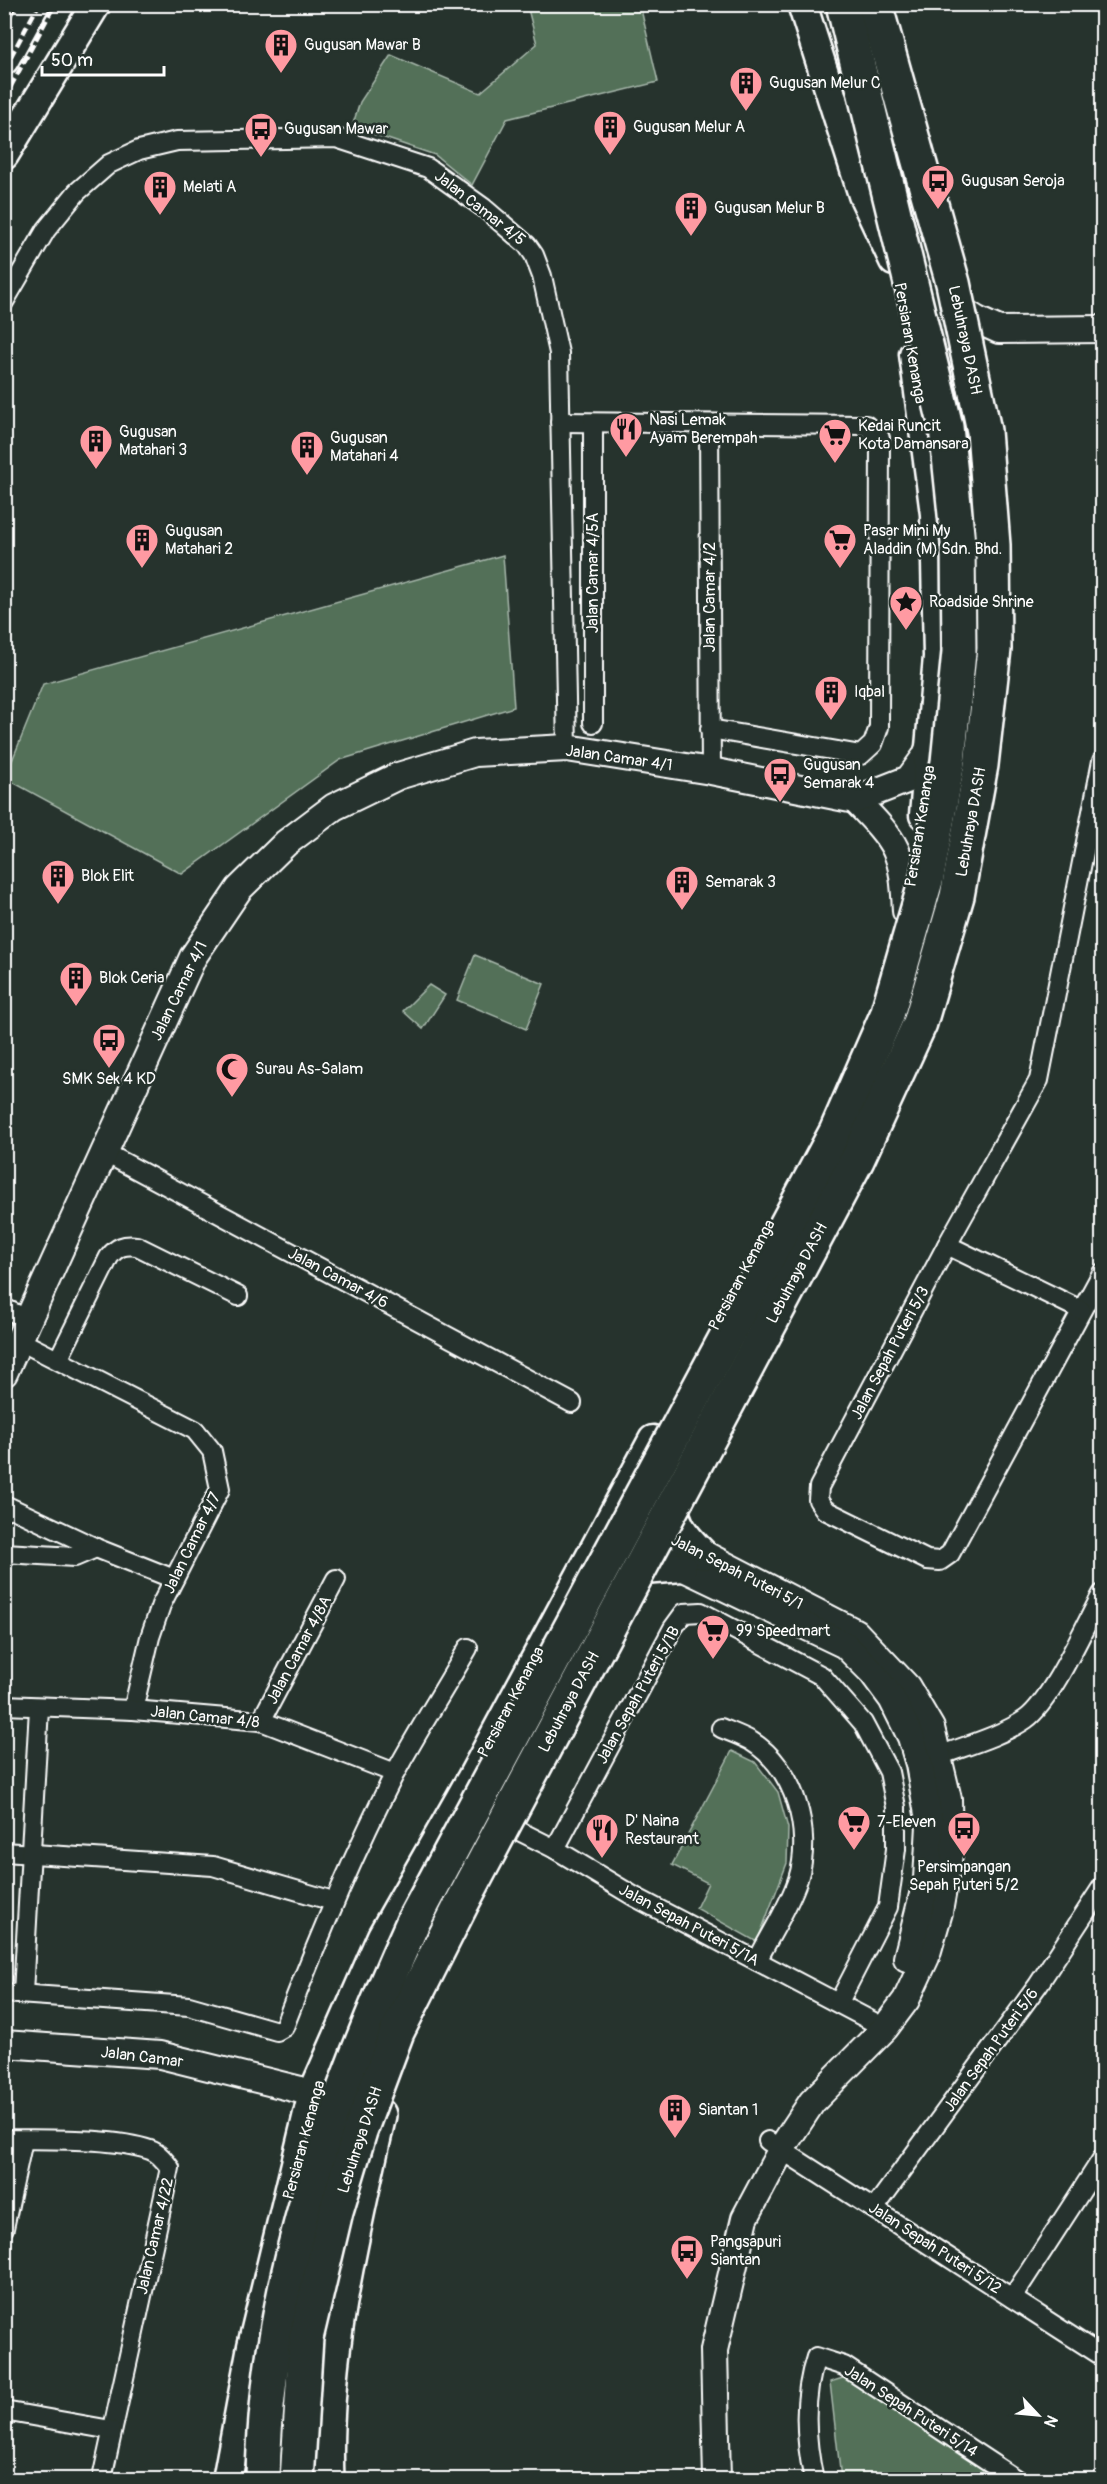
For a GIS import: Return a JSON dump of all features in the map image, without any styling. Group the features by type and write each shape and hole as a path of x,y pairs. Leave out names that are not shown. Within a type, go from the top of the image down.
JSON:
{"highway":[{"name":"Lebuhraya DASH","path":"262,2480 274,2351 287,2278 328,2127 366,2025 412,1922 836,1132 887,1015 927,878 948,762 960,652 958,543 946,427 843,4"},
{"name":"Lebuhraya DASH","path":"297,2480 306,2338 336,2211 360,2131 397,2032 462,1903 857,1160 920,1023 957,896 981,765 994,649 993,545 984,431 953,283 875,4"},
{"path":"327,2480 329,2375 340,2290 380,2110"}],"main road":[{"path":"4,60 35,4"},
{"path":"4,155 96,4"},
{"path":"802,4 863,195 894,261"},
{"name":"Persiaran Kenanga","path":"227,2480 252,2346 313,2093 381,1936 470,1781 758,1247 843,1083 878,997 906,911 924,821 933,736 938,657 935,514 919,383 894,261 830,4"},
{"name":"Persiaran Kenanga","path":"283,2480 307,2351 335,2244 424,1974 493,1818 637,1534 726,1380 855,1131 884,1065 928,937 957,812 975,639 973,506 958,409 917,228 857,4"},
{"path":"470,1781 512,1723 608,1548 637,1534 638,1495 703,1368 758,1247"},
{"path":"579,1650 632,1580 644,1570 693,1561 675,1518 675,1497 726,1380"}],"street":[{"path":"18,4 18,35"},
{"name":"Jalan Camar 4/5","path":"4,302 46,230 77,192 109,164 139,150 177,141 336,138 428,168 484,208 527,245 542,276 559,353 567,748"},
{"path":"928,280 942,297 959,310 999,330 1102,329"},
{"path":"958,409 960,383 968,359 982,341 999,330"},
{"path":"560,422 866,425 880,438 879,727 873,744 861,755 710,729"},
{"name":"Jalan Camar 4/5A","path":"593,423 593,723"},
{"name":"Jalan Camar 4/2","path":"709,424 711,771"},
{"path":"906,911 904,869 896,847 855,800 909,779 926,758 933,736"},
{"name":"Jalan Camar 4/1","path":"4,1373 193,957 239,890 286,843 334,807 398,776 475,753 567,748 711,771 855,800"},
{"name":"Jalan Sepah Puteri 5/3","path":"1102,761 1039,1080 947,1245 819,1487 818,1500 825,1510 927,1560 940,1561 950,1554 1102,1273"},
{"name":"Jalan Camar 4/6","path":"104,1152 572,1403"},
{"path":"58,1360 109,1257 115,1249 126,1244 137,1246 238,1296"},
{"path":"947,1245 1081,1310"},
{"name":"Jalan Camar 4/7","path":"4,1308 24,1330 58,1360 195,1431 212,1451 220,1489 174,1579 150,1638 134,1710"},
{"path":"4,1510 9,1507 96,1548 174,1579"},
{"name":"Jalan Sepah Puteri 5/1","path":"637,1534 693,1561 845,1645 872,1672 892,1699 911,1737 929,1760"},
{"path":"4,1553 75,1557 96,1548"},
{"name":"Jalan Camar 4/8A","path":"261,1721 336,1579"},
{"path":"700,2480 697,2346 730,2214 775,2145 879,2024 906,2000 926,1958 939,1912 949,1855 948,1799 929,1760 1006,1730 1027,1718 1050,1689 1102,1594"},
{"name":"Jalan Sepah Puteri 5/1B","path":"555,1849 673,1628 684,1613 701,1611 822,1676 863,1723 889,1772 896,1807 896,1849 888,1907 839,2002"},
{"path":"39,1708 30,1855 14,1993 189,2006 277,2031 284,2027 333,1901 395,1773 468,1648"},
{"name":"Jalan Camar 4/8","path":"4,1705 134,1710 261,1721 395,1773"},
{"path":"721,1728 752,1742 771,1760 791,1786 801,1813 804,1848 798,1880 757,1961"},
{"name":"Jalan Sepah Puteri 5/1A","path":"493,1818 555,1849 635,1897 879,2024"},
{"path":"4,1852 213,1866 333,1901"},
{"name":"Jalan Sepah Puteri 5/6","path":"874,2209 1038,1985 1102,1887"},
{"name":"Jalan Camar","path":"4,2044 160,2055 313,2093"},
{"path":"4,2228 14,2139"},
{"name":"Jalan Camar 4/22","path":"14,2139 92,2141 150,2150 164,2159 170,2168 102,2474"},
{"path":"717,2480 714,2350 745,2218 775,2145"},
{"name":"Jalan Sepah Puteri 5/12","path":"775,2145 1102,2356"},
{"path":"1012,2298 1102,2159"},
{"name":"Jalan Sepah Puteri 5/14","path":"814,2480 808,2453 808,2380 816,2357 844,2366 1017,2480"},
{"path":"4,2411 111,2430"}],"green space":[{"path":"527,5 640,5 658,82 507,119 472,185 435,155 352,127 360,102 391,55 480,93 537,44"},
{"path":"503,555 514,707 340,760 182,874 5,778 43,684"},
{"path":"475,955 544,984 526,1029 457,1000"},
{"path":"429,985 445,995 423,1029 403,1011"},
{"path":"732,1751 755,1762 778,1792 788,1828 787,1863 757,1942 696,1908 708,1883 672,1865"},
{"path":"846,2377 1004,2479 841,2479 830,2382"}],"railway":[{"path":"4,69 39,4"},
{"path":"4,99 55,4"}],"place":[{"name":"Gugusan Mawar B","path":"281,74"},
{"name":"Gugusan Melur C","path":"746,112"},
{"name":"Gugusan Melur A","path":"610,156"},
{"name":"Gugusan Mawar","path":"261,158"},
{"name":"Gugusan Seroja","path":"938,210"},
{"name":"Melati A","path":"160,216"},
{"name":"Gugusan Melur B","path":"691,237"},
{"name":"Nasi Lemak Ayam Berempah","path":"626,458"},
{"name":"Kedai Runcit Kota Damansara","path":"835,464"},
{"name":"Gugusan Matahari 3","path":"96,470"},
{"name":"Gugusan Matahari 4","path":"307,476"},
{"name":"Gugusan Matahari 2","path":"142,569"},
{"name":"Pasar Mini My Aladdin (M) Sdn. Bhd.","path":"840,569"},
{"name":"Roadside Shrine","path":"906,631"},
{"name":"Iqbal","path":"831,721"},
{"name":"Gugusan Semarak 4","path":"780,803"},
{"name":"Blok Elit","path":"58,905"},
{"name":"Semarak 3","path":"682,911"},
{"name":"Blok Ceria","path":"76,1007"},
{"name":"SMK Sek 4 KD","path":"109,1069"},
{"name":"Surau As-Salam","path":"232,1098"},
{"name":"99 Speedmart","path":"713,1660"},
{"name":"7-Eleven","path":"854,1851"},
{"name":"Persimpangan Sepah Puteri 5/2","path":"964,1857"},
{"name":"D' Naina Restaurant","path":"602,1859"},
{"name":"Siantan 1","path":"675,2139"},
{"name":"Pangsapuri Siantan","path":"687,2280"}]}
